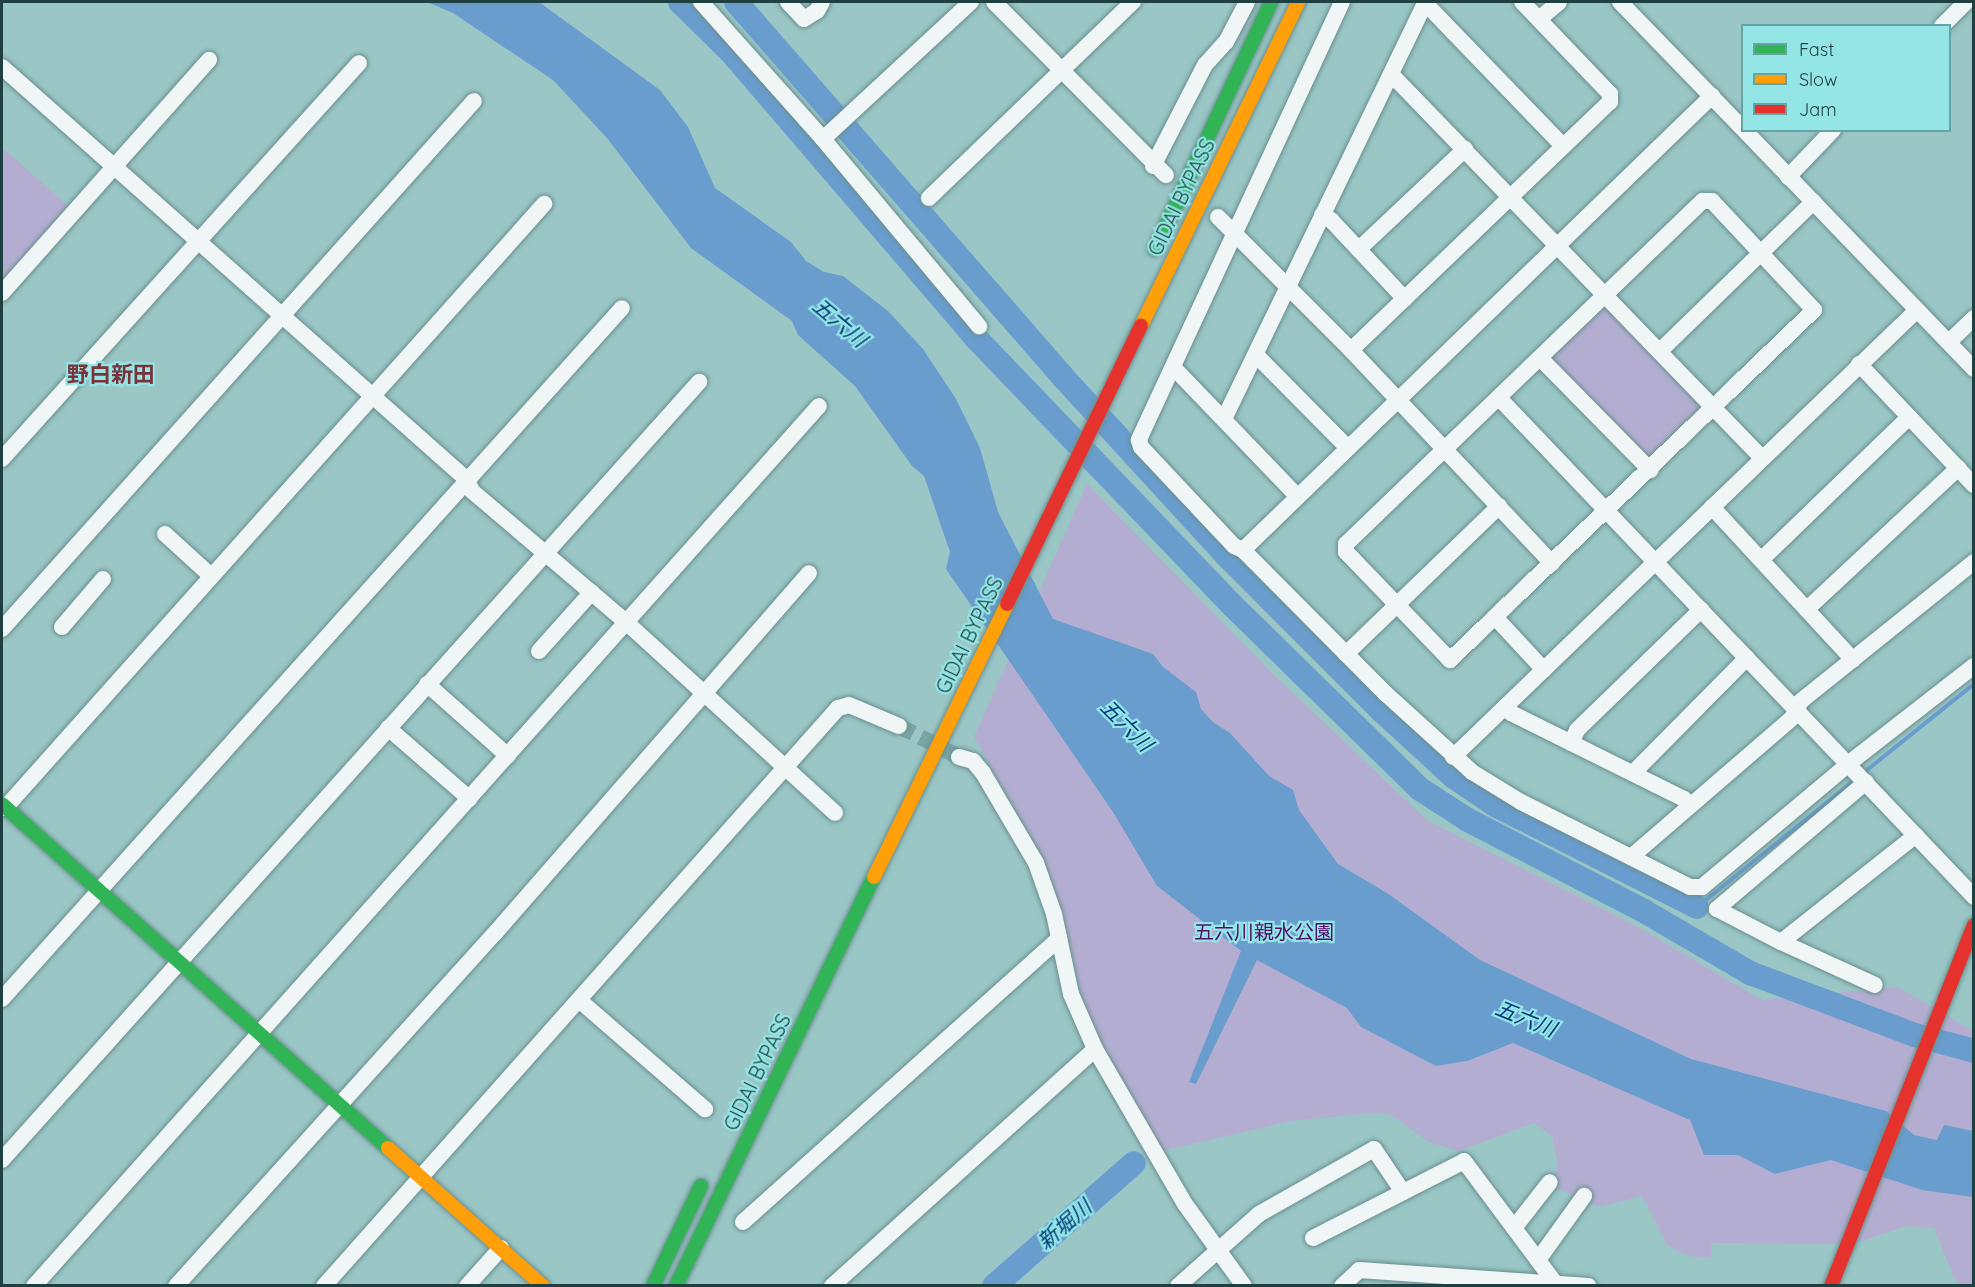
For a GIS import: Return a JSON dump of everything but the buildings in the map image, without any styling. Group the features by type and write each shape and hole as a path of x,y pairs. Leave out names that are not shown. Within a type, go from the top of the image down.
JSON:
{"main road":[{"name":"GIDAI BYPASS","path":"1150,259 1271,2"},
{"name":"GIDAI BYPASS","path":"676,1286 1298,2"},
{"path":"3,806 543,1286"},
{"path":"1831,1286 1853,1225 1974,925"},
{"path":"653,1286 710,1167"}],"street":[{"path":"701,2 823,139 979,326"},
{"path":"788,2 804,19 817,11 822,2"},
{"path":"823,139 971,2"},
{"path":"994,2 1160,171 1205,65 1226,42 1247,2"},
{"path":"929,198 1133,2"},
{"path":"1342,2 1139,440 1141,447 1234,546 1243,550 1346,654 1453,756 1521,802 1690,887 1702,887 1849,764 1974,666"},
{"path":"1224,419 1425,2 1563,146"},
{"path":"1351,350 1610,102 1610,94 1522,2"},
{"path":"1539,19 1558,2"},
{"path":"1944,24 1966,2"},
{"path":"1627,4 1741,126"},
{"path":"2,293 209,60"},
{"path":"2,459 359,63"},
{"path":"2,68 466,479 472,490 626,622 835,813"},
{"path":"1391,74 1512,196 1762,458"},
{"path":"1243,550 1712,96"},
{"path":"2,629 474,101"},
{"path":"1747,132 1974,369"},
{"path":"1788,177 1831,132"},
{"path":"1359,249 1465,149"},
{"path":"1703,201 1712,201 1763,252 1814,310 1450,660 1346,552 1346,544 1446,451 1703,201"},
{"path":"1660,351 1813,202"},
{"path":"3,806 544,204"},
{"path":"1322,215 1359,249 1405,299"},
{"path":"1218,217 1236,231 1351,350 1552,563"},
{"path":"2,999 466,479 622,308"},
{"path":"1453,756 1917,310"},
{"path":"1949,342 1974,318"},
{"path":"1256,355 1348,448"},
{"path":"1541,359 1650,470"},
{"path":"1859,364 1974,484"},
{"path":"1173,367 1297,496"},
{"path":"2,1160 545,551 699,382"},
{"path":"1500,399 1974,897"},
{"path":"34,1286 819,406"},
{"path":"1761,560 1909,417"},
{"path":"1807,609 1958,468"},
{"path":"1346,654 1499,506"},
{"path":"1712,507 1853,660"},
{"path":"165,534 211,576"},
{"path":"1631,856 1797,710 1801,701 1974,562"},
{"path":"176,1286 705,695 810,573"},
{"path":"62,627 103,579"},
{"path":"538,651 592,592"},
{"path":"1571,743 1577,730 1701,610"},
{"path":"1495,617 1544,670"},
{"path":"1633,773 1747,658"},
{"path":"427,684 508,756"},
{"path":"324,1286 786,770 838,708 849,705 899,726"},
{"path":"1506,706 1511,713 1633,773 1689,805"},
{"path":"388,728 470,799"},
{"path":"959,757 973,761 983,773 1036,863 1059,938 1071,994 1095,1049 1217,1253 1245,1286"},
{"path":"1866,782 1719,904 1717,909 1781,942 1875,985"},
{"path":"1781,942 1916,835"},
{"path":"743,1222 1059,938"},
{"path":"579,1000 705,1109"},
{"path":"832,1286 1095,1049"},
{"path":"1178,1286 1259,1214 1374,1149 1403,1192"},
{"path":"1313,1238 1464,1161 1555,1283"},
{"path":"1514,1228 1550,1182"},
{"path":"1538,1260 1584,1196"},
{"path":"467,1286 501,1248"},
{"path":"1342,1286 1359,1270 1508,1283 1588,1286"}],"green space":[{"path":"2,147 68,206 2,281"},
{"path":"1604,308 1610,308 1703,404 1650,459 1553,363 1551,355"},
{"name":"五六川親水公園","path":"1087,484 1273,674 1428,821 1633,924 1762,1000 1898,987 1973,1031 1973,1285 1957,1285 1934,1228 1906,1226 1854,1244 1711,1243 1712,1258 1688,1256 1667,1245 1642,1196 1599,1207 1550,1185 1558,1166 1552,1136 1534,1123 1458,1151 1429,1142 1391,1115 1373,1113 1291,1121 1161,1151 1089,1027 1063,915 1042,857 974,737"}],"water":[{"path":"427,2 539,2 660,90 688,127 715,188 791,242 806,261 824,272 843,276 888,311 923,349 956,399 980,448 998,512 1053,619 1153,654 1163,667 1196,692 1201,709 1213,722 1230,733 1269,776 1293,790 1299,810 1338,864 1387,893 1480,960 1691,1059 1886,1111 1914,1135 1937,1140 1944,1125 1973,1131 1973,1197 1922,1190 1831,1160 1775,1174 1738,1155 1704,1155 1690,1120 1513,1043 1467,1061 1436,1066 1361,1027 1347,1008 1257,960 1196,1084 1189,1082 1241,951 1157,886 1113,812 946,569 950,552 924,476 912,466 855,386 798,335 792,321 691,248 607,138 553,80 453,13"}],"waterway":[{"name":"五六川","path":"680,2 731,52 974,336 1231,604 1420,789 1468,820 1644,911 1750,973 1915,1035 1974,1051"},
{"path":"736,2 1063,377 1226,555 1383,712 1454,777 1495,805 1697,907"},
{"path":"1862,774 1974,684"},
{"path":"1697,907 1856,779"},
{"name":"新堀川","path":"994,1286 1134,1163"}],"tunnel":[{"path":"899,726 959,757"}],"traffic: fast":[{"path":"1155,249 1271,2"},
{"path":"2,804 388,1148"},
{"path":"676,1286 874,877"},
{"path":"653,1286 701,1186"}],"traffic: slow":[{"path":"1141,326 1298,2"},
{"path":"874,877 1007,604"},
{"path":"388,1148 543,1286"}],"traffic: jam":[{"path":"1007,604 1141,326"},
{"path":"1831,1286 1974,925"}],"district":[{"name":"野白新田","path":"111,375"}]}
